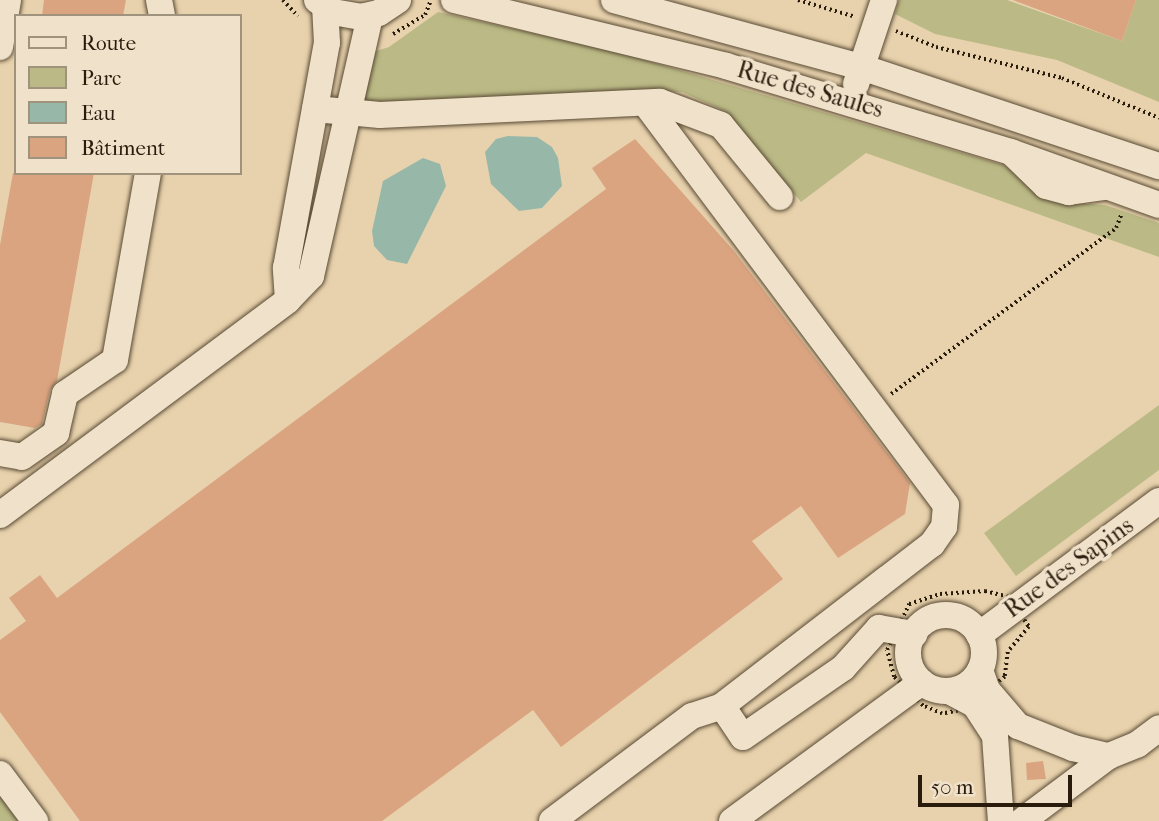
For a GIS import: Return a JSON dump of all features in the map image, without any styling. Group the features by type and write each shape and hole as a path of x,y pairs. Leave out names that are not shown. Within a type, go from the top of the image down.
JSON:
{"street":[{"path":"1,35 8,0"},
{"name":"Rue des Saules","path":"454,0 726,66 1011,152 1159,205"},
{"name":"Rue des Saules","path":"614,0 861,68 1159,166"},
{"path":"321,3 351,17 370,16 399,1"},
{"path":"288,300 286,268 327,43 321,3"},
{"path":"849,102 880,11"},
{"path":"0,515 288,300 311,276 345,115 370,16"},
{"path":"314,109 345,115 660,102 721,125 780,197"},
{"path":"552,821 692,716 722,706 932,544 944,527 946,505 645,103"},
{"path":"0,453 22,457 56,433 65,394 116,360 148,175"},
{"name":"Rue des Sapins","path":"979,635 1159,501"},
{"path":"722,706 743,737 843,668 879,628 905,633 928,621 947,616 965,621 979,635 984,652 972,688 995,736 1012,753 1018,805 1012,821"},
{"path":"905,633 916,687"},
{"path":"732,821 916,687 972,688 1018,726 1073,748 1109,756"},
{"path":"1022,821 1109,756 1138,744 1159,728"},
{"path":"995,736 1001,821"},
{"path":"0,774 35,821"}],"path":[{"path":"798,0 880,11 936,47 1062,78 1159,118"},
{"path":"873,407 1116,228 1119,190"},
{"path":"985,591 1009,597 1015,607 1029,627 1008,652 1005,677 972,688 942,714 916,687 894,677 887,650 905,633 909,604 940,594 985,591"}],"green space":[{"path":"899,0 1007,0 1122,41 1136,0 1159,0 1159,102 1057,60 935,34 895,14"},
{"path":"438,12 614,51 1003,165 1062,202 1105,205 1159,223 1159,257 866,153 801,202 725,111 682,92 628,90 365,103 358,97 364,55 389,47"},
{"path":"1159,405 1159,470 1016,576 984,533"},
{"path":"0,793 21,821 0,821"}],"water":[{"path":"508,136 537,137 552,147 558,158 562,186 542,208 519,211 491,184 485,152 496,139"},
{"path":"423,158 440,164 446,186 407,264 387,260 374,246 372,231 383,181"}],"building":[{"path":"44,0 126,0 123,14 42,14"},
{"path":"1013,0 1136,0 1122,41"},
{"path":"635,139 734,251 910,483 905,514 838,558 801,506 752,541 783,579 561,747 533,710 382,821 80,821 0,712 0,640 26,621 9,598 40,575 57,598 606,189 592,168"},
{"path":"13,173 94,175 57,381 50,390 42,424 35,428 0,422 0,245"},
{"path":"1043,761 1046,779 1027,780 1026,763"}]}
